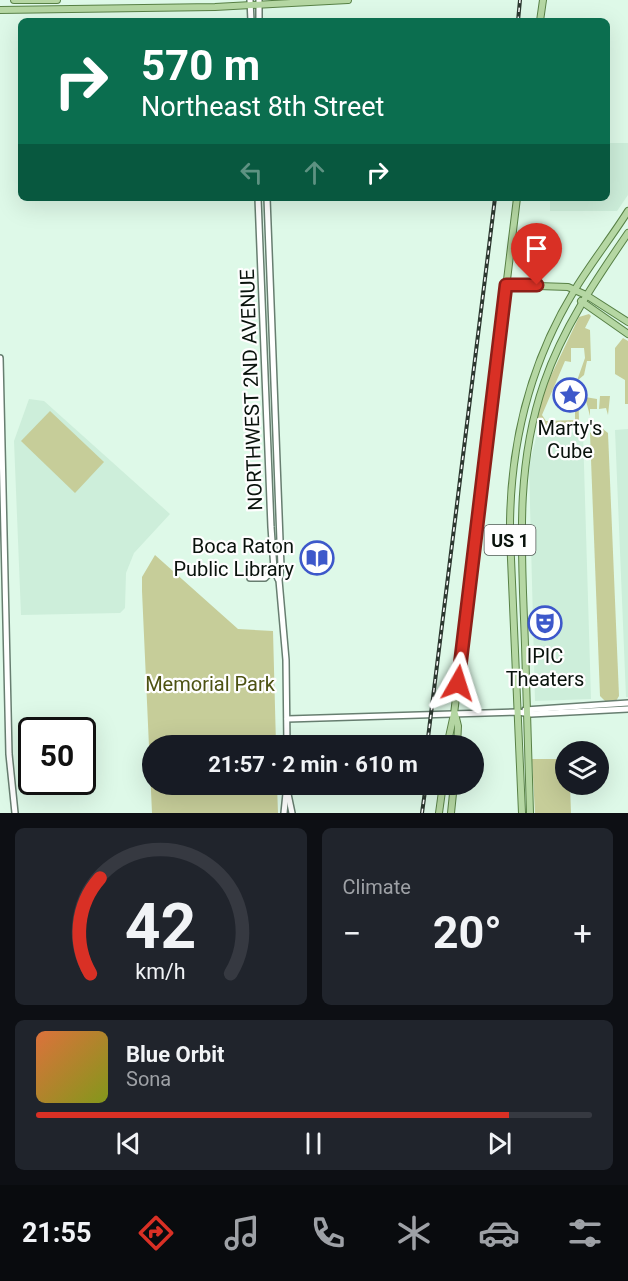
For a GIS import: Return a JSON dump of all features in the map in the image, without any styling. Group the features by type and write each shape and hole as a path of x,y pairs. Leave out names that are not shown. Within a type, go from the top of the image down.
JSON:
{"main road":[{"path":"14,0 57,0"},
{"path":"0,10 53,12 348,0"},
{"path":"540,18 543,0"},
{"path":"449,735 454,714 517,201"},
{"name":"US 1","path":"522,813 510,521 517,444 524,410 544,352 575,290 628,211"},
{"name":"US 1","path":"530,813 521,520 526,458 531,429 552,363 581,303 628,233"},
{"path":"506,285 556,285 575,290 628,322"},
{"path":"575,290 581,303 628,334"},
{"path":"524,410 531,429"},
{"path":"517,444 522,446 526,458"},
{"path":"454,714 458,726 458,735"},
{"path":"439,813 441,795"},
{"path":"451,813 453,795"}],"street":[{"path":"250,3 251,18"},
{"path":"259,3 260,18"},
{"name":"NORTHWEST 2ND AVENUE","path":"258,201 274,569 279,580"},
{"name":"NORTHWEST 2ND AVENUE","path":"267,201 279,580 286,660 287,735"},
{"path":"0,358 9,754 15,813"},
{"path":"250,578 265,578 274,569"},
{"path":"527,712 628,703"},
{"path":"287,718 628,709"},
{"path":"284,813 287,795"},
{"path":"288,795 292,813"}],"shaded area":[{"path":"610,143 628,143 628,195 617,211 550,211 550,201 610,201"},
{"path":"29,399 44,401 170,514 134,553 126,573 125,608 120,613 21,615 14,441"},
{"path":"628,429 628,697 626,697 615,430"},
{"path":"583,432 591,699 535,701 529,465 537,434"}],"green space":[{"path":"589,314 591,316 585,328 590,330 591,361 587,361 584,375 578,380 579,420 575,425 543,425 537,420 537,415 547,384 579,317","holes":["571,348 584,348 585,358 573,392 569,391 566,397 575,400 575,420 546,421 542,415 565,361 571,362"]},
{"path":"623,338 628,341 628,404 625,404 625,380 615,374 615,348"},
{"path":"600,396 610,396 608,415 606,408 599,409"},
{"path":"585,397 597,399 597,409 590,409 590,416"},
{"path":"50,411 104,462 75,493 21,441"},
{"path":"594,429 603,429 608,433 619,696 616,701 605,701 600,696 590,433"},
{"name":"Memorial Park","path":"155,555 238,629 273,631 276,735 148,735 142,577"},
{"path":"532,759 555,759 555,795 570,795 571,813 535,813"},
{"name":"Memorial Park","path":"151,795 277,795 278,813 152,813"}],"railway":[{"path":"518,18 520,0"},
{"path":"428,735 495,201"},
{"path":"422,813 424,795"}],"place":[{"name":"Marty's Cube","path":"570,395"},
{"name":"Boca Raton Public Library","path":"317,558"},
{"name":"IPIC Theaters","path":"545,623"}],"route":[{"path":"458,683 506,285 537,285"}]}
